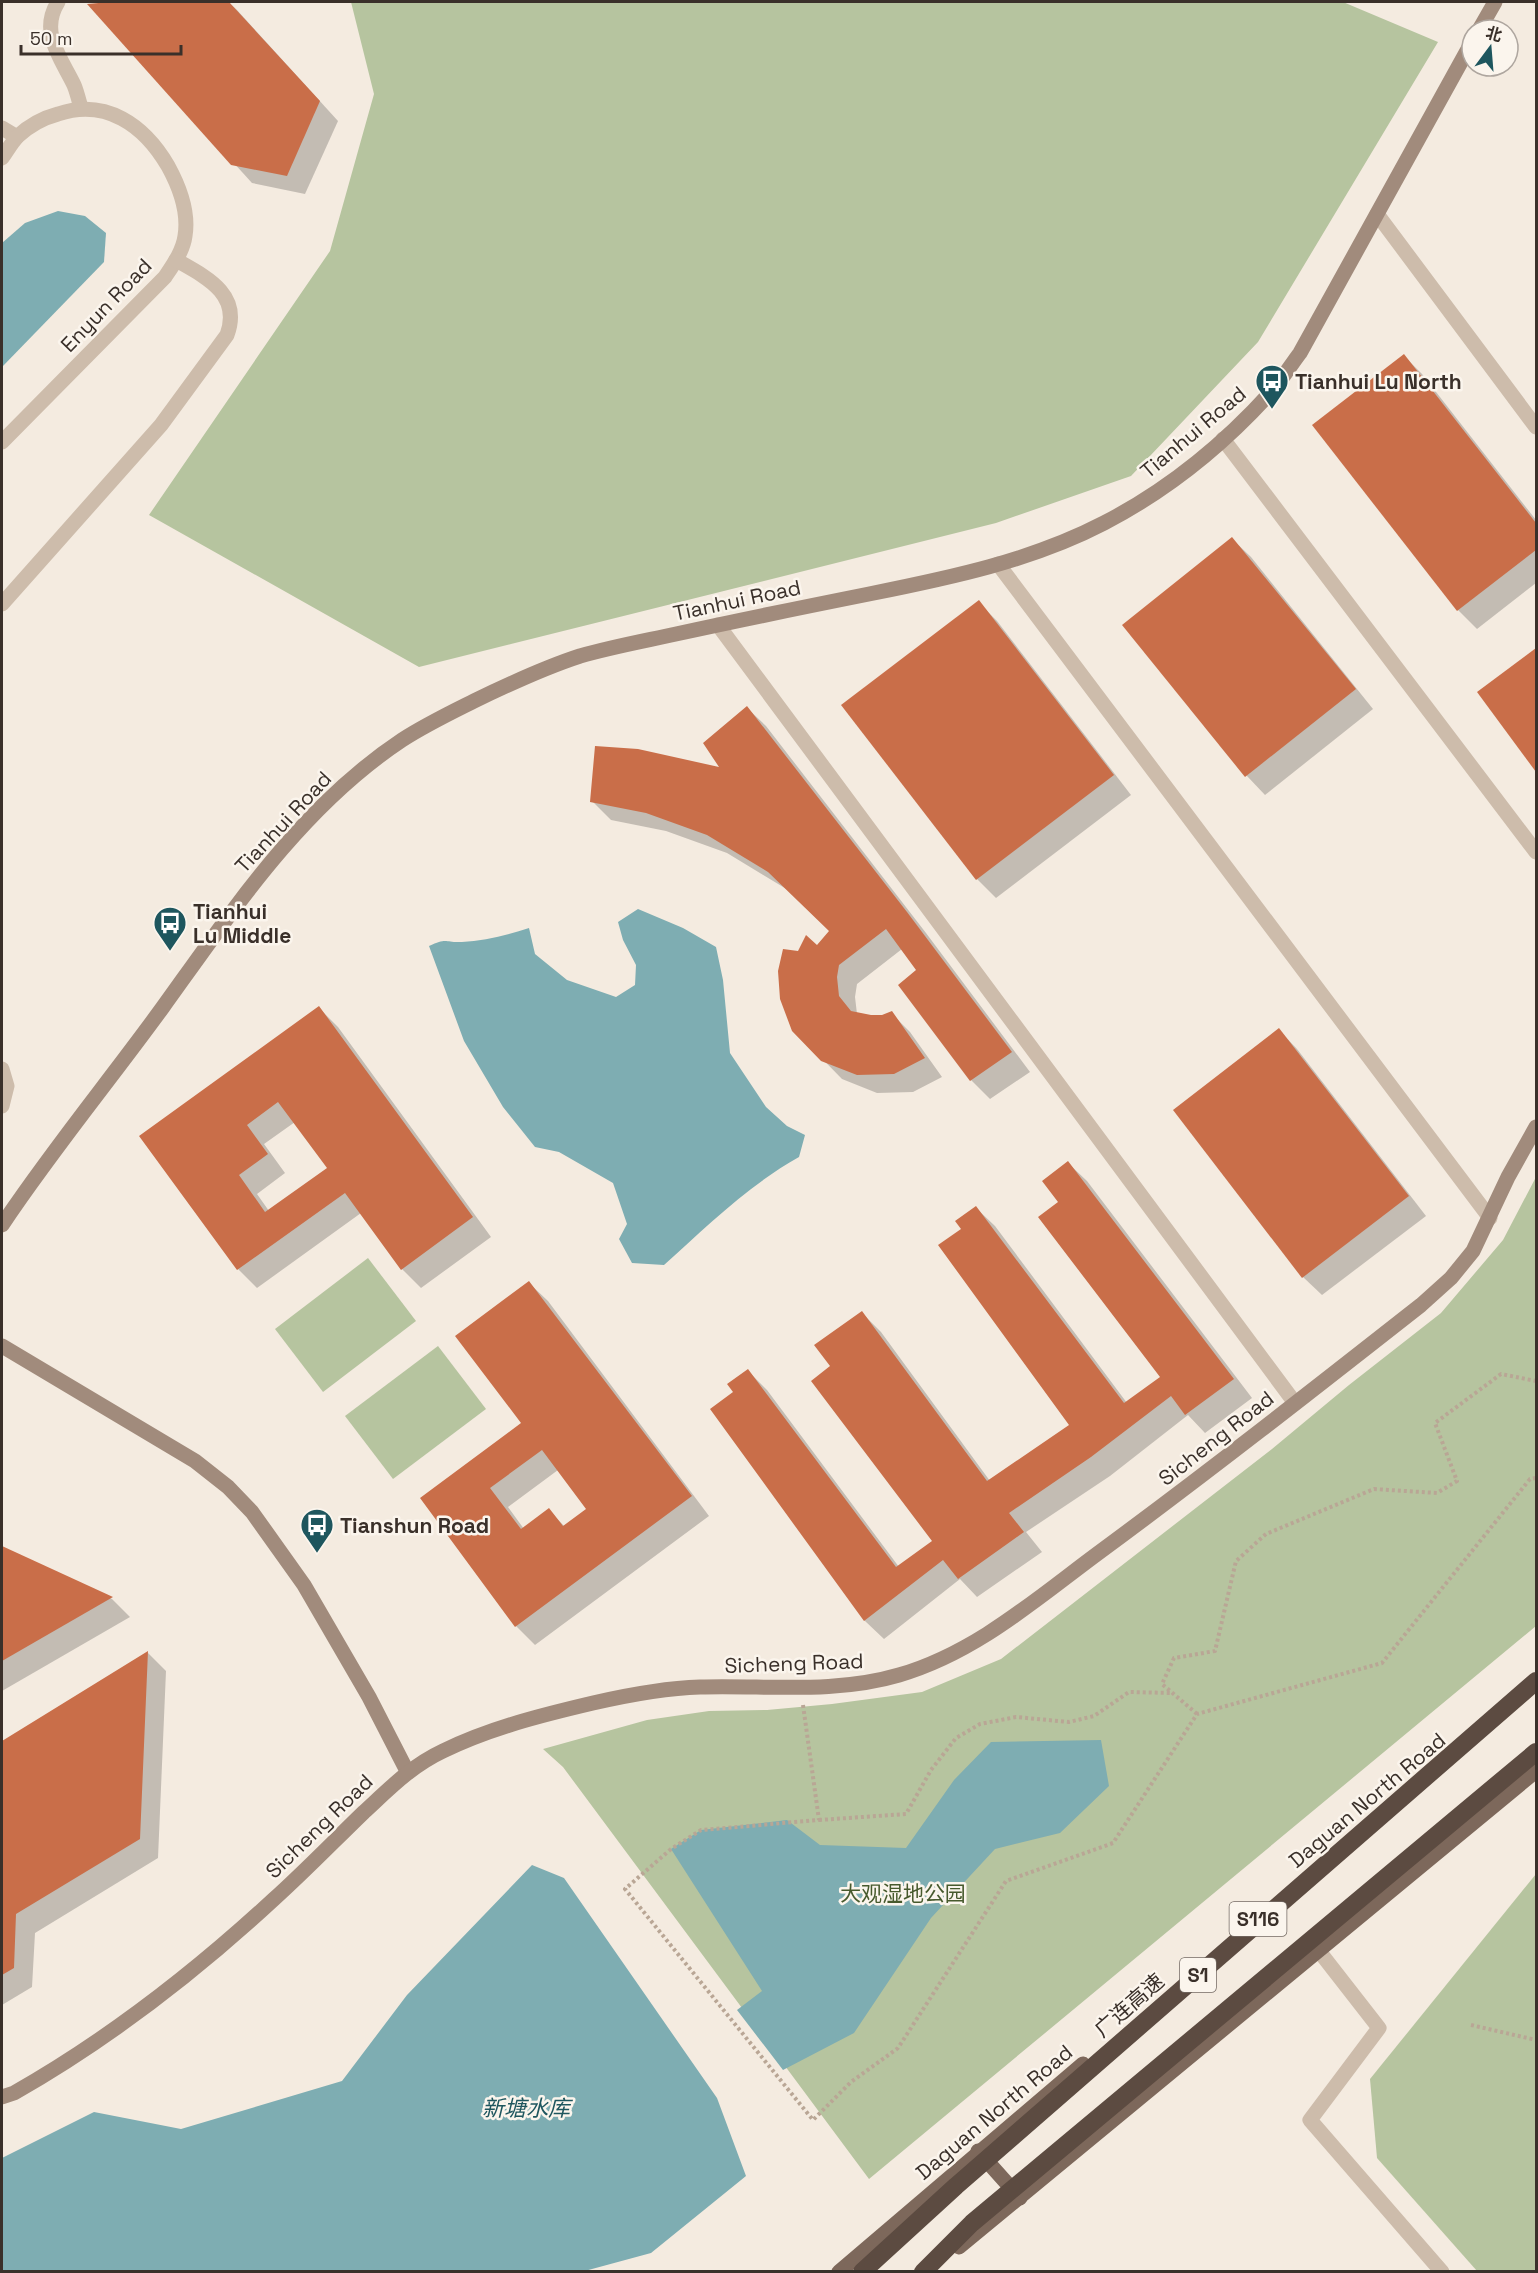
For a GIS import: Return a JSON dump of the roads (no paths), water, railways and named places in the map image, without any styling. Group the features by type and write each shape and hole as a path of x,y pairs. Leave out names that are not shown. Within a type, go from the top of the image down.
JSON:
{"highway":[{"name":"广连高速","path":"862,2271 956,2186 1536,1681"},
{"name":"S1","path":"923,2271 981,2216 1536,1752"}],"main road":[{"name":"Daguan North Road","path":"839,2271 978,2151 1536,1686"},
{"path":"933,2271 974,2234 1536,1771"},
{"path":"978,2151 1020,2198"}],"street":[{"path":"58,2 53,10 51,39 74,86 81,108"},
{"path":"1486,18 1495,2"},
{"name":"Tianhui Road","path":"2,1225 50,1154 161,1010 257,877 303,826 369,764 403,739 519,679 585,655 943,579 998,564 1102,525 1186,470 1223,439 1273,390 1300,353 1460,64"},
{"name":"Enyun Road","path":"2,158 17,137 46,117 81,108 97,109 119,116 142,133 160,153 176,181 185,208 185,236 176,260 165,277 2,442"},
{"path":"2,128 17,137"},
{"path":"1377,214 1536,426"},
{"path":"2,604 160,425 227,335 231,325 231,313 227,300 207,278 176,260"},
{"path":"1223,439 1536,852"},
{"path":"998,564 1490,1218"},
{"path":"718,625 1295,1403"},
{"path":"2,1069 7,1086 2,1106"},
{"name":"Sicheng Road","path":"2,2097 14,2093 81,2053 163,1995 275,1898 407,1771 438,1754 490,1731 540,1716 637,1694 696,1687 844,1686 899,1675 930,1664 968,1646 1025,1609 1169,1501 1421,1305 1451,1278 1473,1251 1508,1177 1536,1127"},
{"path":"2,1346 185,1455 228,1487 252,1512 304,1585 369,1697 407,1771"},
{"path":"1319,1951 1379,2028 1310,2120 1442,2271"}],"water":[{"path":"58,211 85,216 106,233 104,262 2,367 2,243 25,223"},
{"path":"638,909 683,928 716,947 723,980 730,1053 766,1107 787,1126 805,1135 799,1157 745,1193 664,1265 632,1263 619,1239 627,1224 613,1183 559,1152 535,1147 503,1107 464,1041 429,946 443,941 462,942 487,939 529,928 535,954 567,980 616,997 635,985 636,965 623,940 618,922"},
{"path":"1101,1740 1109,1786 1060,1833 995,1849 931,1918 854,2033 783,2070 737,2010 762,1991 671,1849 701,1830 787,1820 820,1845 906,1848 954,1780 991,1742"},
{"name":"新塘水库","path":"532,1865 564,1878 717,2098 746,2176 651,2253 581,2272 2,2271 2,2158 94,2112 181,2129 342,2081 407,1995"}],"place":[{"name":"Tianhui Lu North","path":"1272,410"},
{"name":"Tianhui Lu Middle","path":"170,952"},
{"name":"Tianshun Road","path":"317,1554"}],"park label":[{"name":"大观湿地公园","path":"903,1893"}]}
